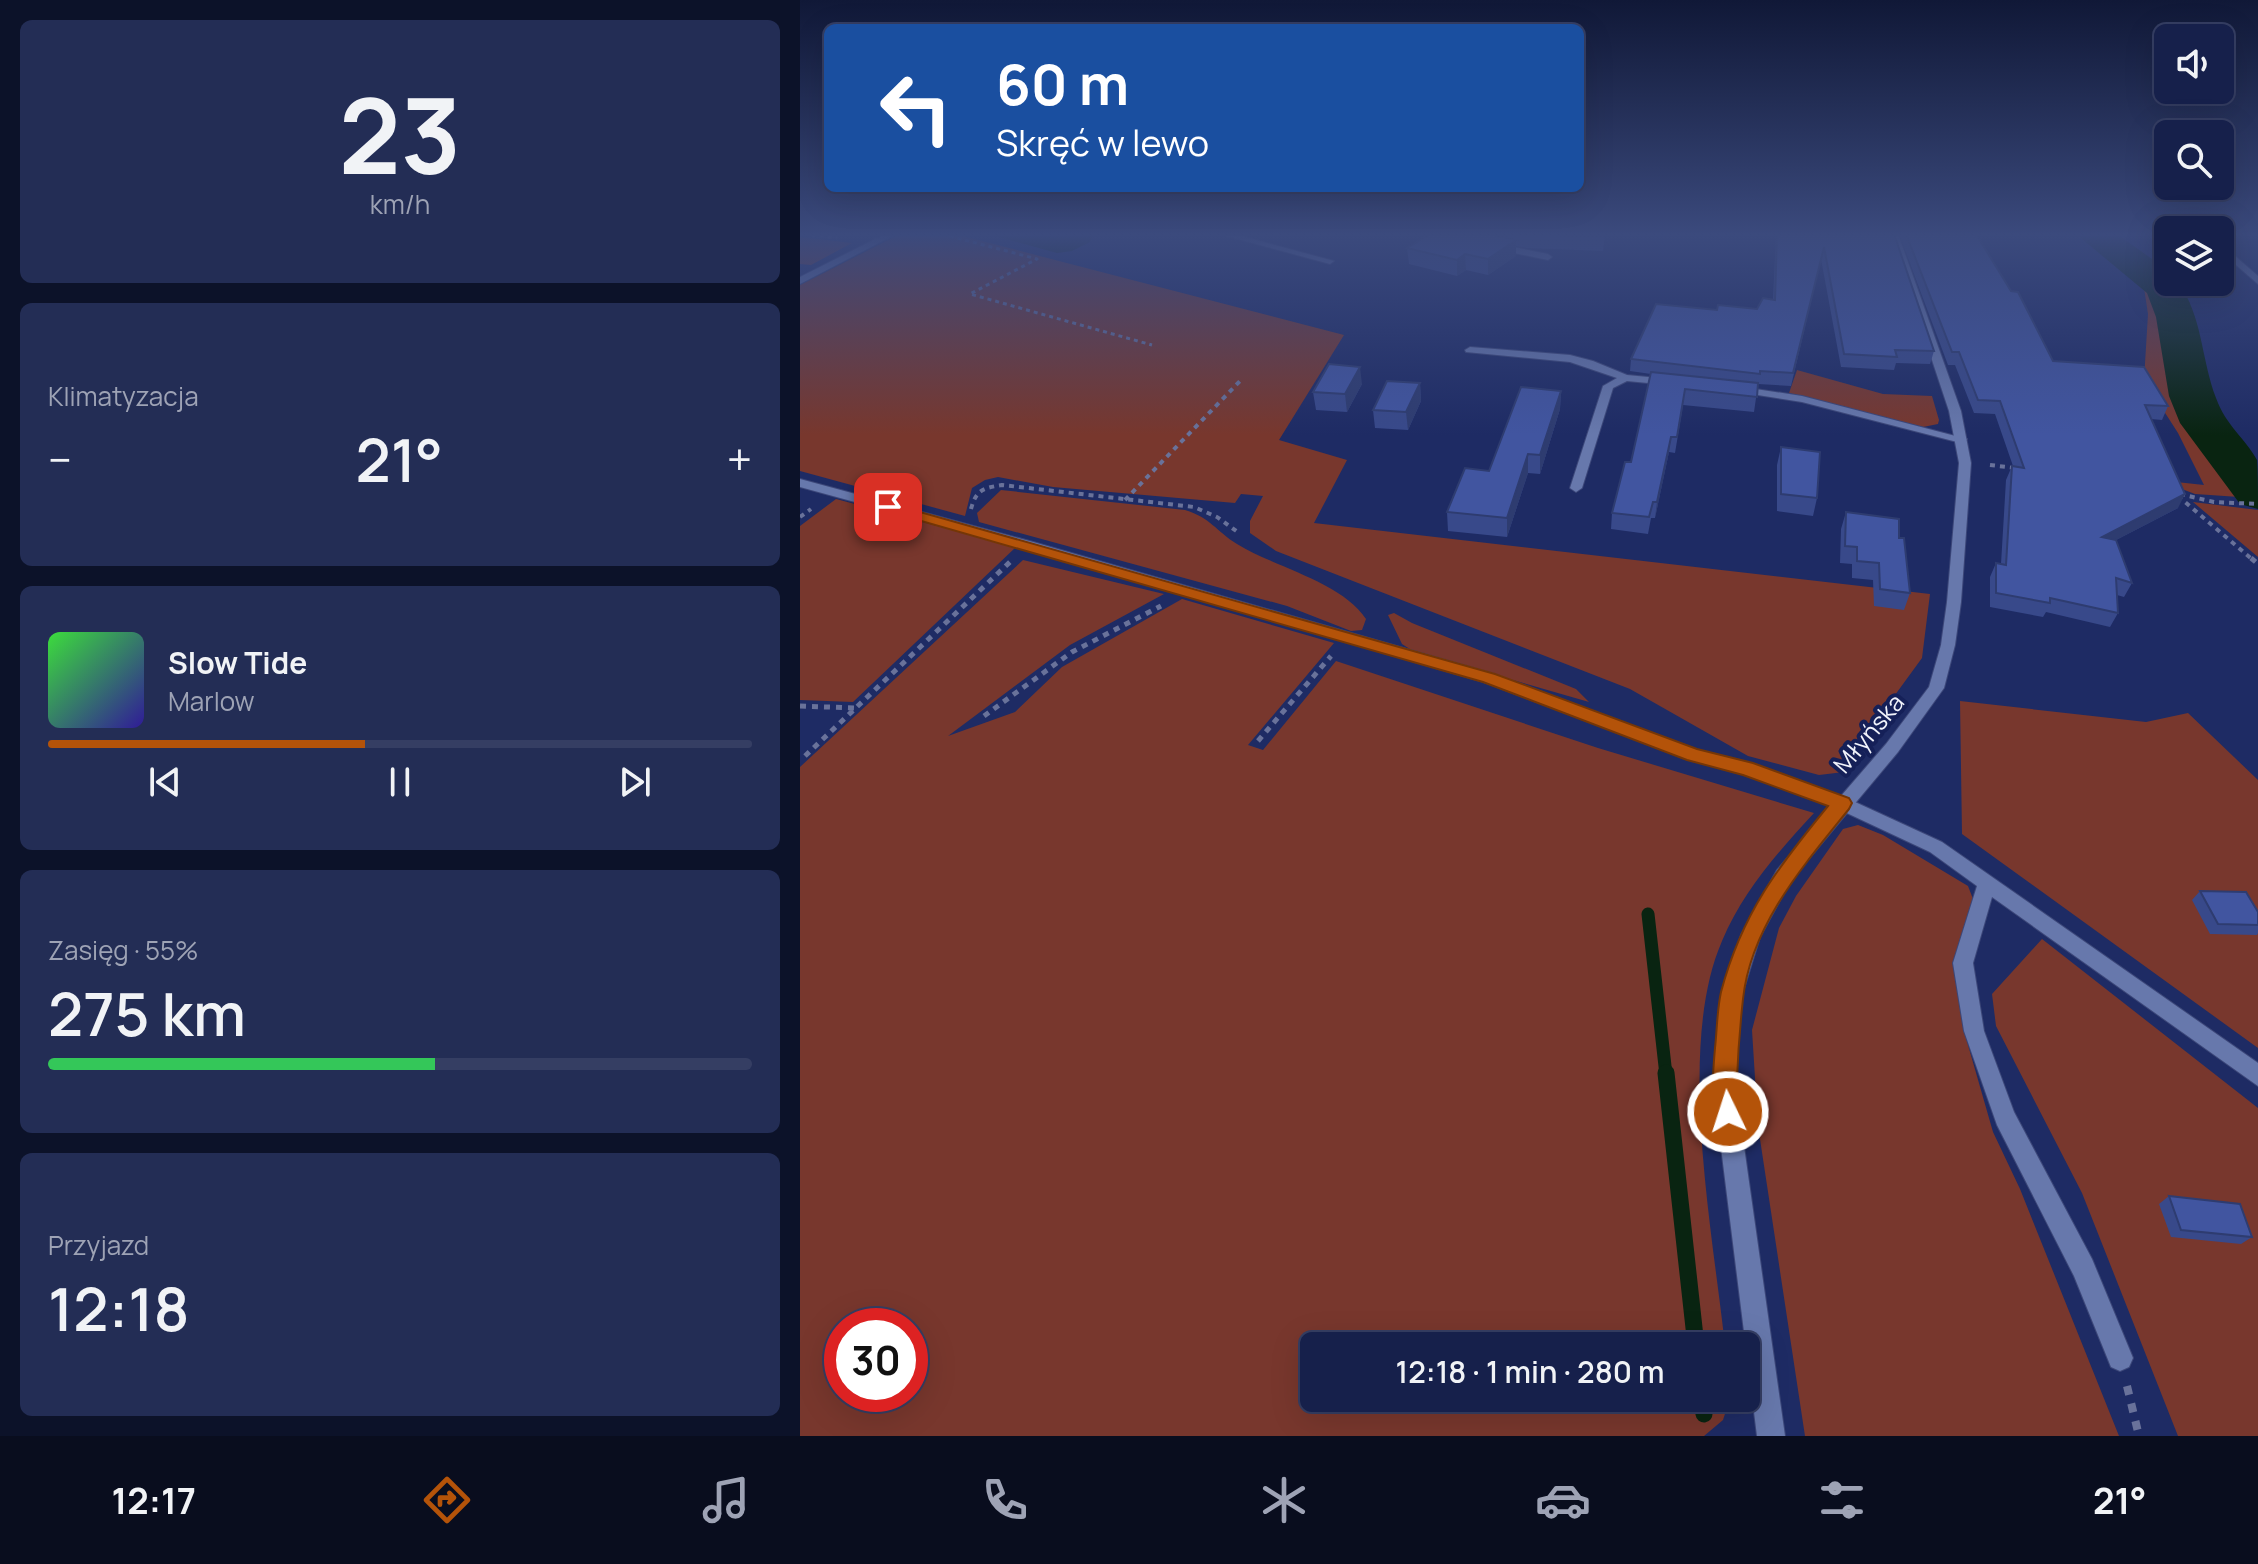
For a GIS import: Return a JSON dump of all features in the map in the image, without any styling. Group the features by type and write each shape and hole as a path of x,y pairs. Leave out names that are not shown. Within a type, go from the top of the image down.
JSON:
{"street":[{"name":"Młyńska","path":"1771,1436 1724,1083 1732,995 1751,935 1784,875 1842,803 1892,748 1936,688 1948,645 1965,463 1955,411 1917,301"},
{"path":"1470,350 1580,361 1608,368 1625,378 1689,383"},
{"path":"1576,488 1608,386 1625,378"},
{"path":"1726,388 1802,399 1961,439"},
{"path":"800,483 1028,545 1489,678 1694,755 1746,768 1842,803 1936,847 2258,1076"},
{"path":"1987,884 1963,963 1974,1031 2005,1117 2083,1268 2120,1358"}],"path":[{"path":"995,301 1152,345"},
{"path":"1124,500 1241,380"},
{"path":"1965,463 2023,469"},
{"path":"969,530 974,497 987,485 1194,507 1217,517 1239,533"},
{"path":"2258,504 2194,498 2169,490 2258,564"},
{"path":"805,756 1028,545"},
{"path":"984,716 1072,652 1190,591"},
{"path":"1258,741 1347,637"},
{"path":"800,706 854,708"},
{"path":"2120,1358 2139,1436"}],"shaded area":[{"path":"800,301 1213,301 1344,335 1279,440 1347,460 1314,523 1930,594 1922,658 1868,732 1844,772 1819,775 1748,756 1630,689 1276,551 1250,533 1250,521 1263,496 1241,494 1235,503 1053,487 998,477 972,488 965,516 800,471"},
{"path":"2146,301 2162,301 2183,393 2214,447 2254,498 2195,494 2158,480 2204,485 2178,433 2144,380"},
{"path":"1797,370 1883,394 1932,396 1938,424 1923,427 1789,393"},
{"path":"1001,490 1194,513 1237,544 1341,595 1366,619 1362,630 1351,631 1287,606 979,522 977,513"},
{"path":"836,499 1016,547 853,702 800,700 800,526"},
{"path":"2193,502 2258,510 2258,557"},
{"path":"1023,560 1164,594 1070,645 948,736 1015,712 1062,667 1182,599 1334,643 1248,745 1263,750 1336,661 1598,748 1814,813 1775,857 1740,905 1722,941 1708,984 1701,1033 1702,1140 1723,1332 1300,1332 1300,1412 1726,1412 1723,1420 1704,1436 800,1436 800,767"},
{"path":"1394,613 1576,689 1589,702 1413,651 1402,644 1388,615"},
{"path":"1960,701 2146,722 2188,713 2258,780 2258,1048 1962,834"},
{"path":"1858,825 1883,835 1968,886 1973,899 1961,943 1961,1006 1966,1038 1993,1132 2020,1189 2119,1436 1805,1436 1758,1126 1752,1030 1779,928 1796,896 1843,829"},
{"path":"2042,939 2258,1108 2258,1436 2178,1436 2082,1193 1996,1026 1992,994"}],"building":[{"path":"1761,301 1811,301 1793,373 1760,371 1760,374 1631,359 1656,304 1717,310 1718,305 1757,309"},
{"path":"1834,301 1917,301 1934,351 1895,350 1897,357 1844,354"},
{"path":"1932,301 2023,301 2053,361 2144,367 2168,406 2145,405 2185,494 2102,537 2116,540 2132,583 2116,578 2118,613 2050,598 2050,603 1996,593 1996,563 2006,565 2012,466 2024,468 2000,401 1978,400 1959,352 1952,352"},
{"path":"1329,364 1360,367 1345,394 1313,392"},
{"path":"1651,372 1758,383 1757,397 1685,389 1677,437 1671,437 1657,502 1653,502 1649,517 1612,513 1625,462 1631,462"},
{"path":"1387,381 1420,383 1406,412 1373,410"},
{"path":"1521,387 1561,391 1540,455 1528,454 1507,518 1447,512 1465,468 1489,471"},
{"path":"1781,447 1820,452 1817,498 1781,494"},
{"path":"1846,512 1899,519 1899,538 1904,538 1910,593 1880,589 1879,563 1857,561 1857,547 1845,546"},
{"path":"2200,891 2246,892 2258,912 2258,925 2218,924"},
{"path":"2169,1196 2240,1204 2252,1237 2181,1230"}],"waterway":[{"path":"2170,301 2197,410 2220,448 2258,493"},
{"path":"1648,914 1666,1075"},
{"path":"1666,1073 1694,1332"}],"route":[{"path":"888,507 1489,678 1694,755 1746,768 1842,803 1784,875 1751,935 1732,995 1724,1083 1728,1112"}]}
